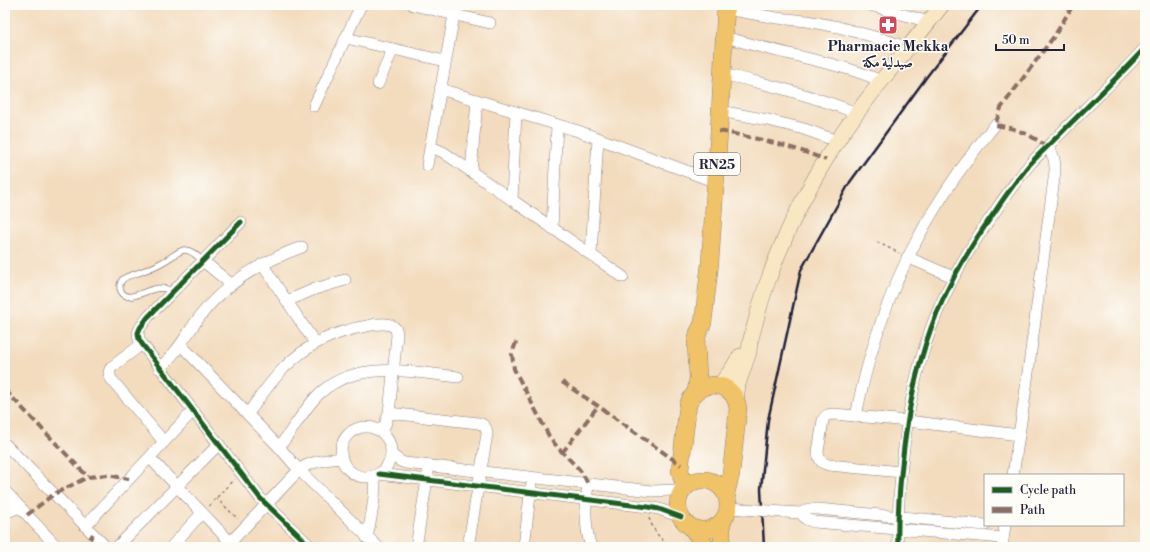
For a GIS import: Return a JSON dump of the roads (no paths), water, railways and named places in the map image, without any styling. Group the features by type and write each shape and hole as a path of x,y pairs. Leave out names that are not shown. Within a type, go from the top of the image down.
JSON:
{"main road":[{"path":"736,400 739,379 749,352 750,342 769,278 787,234 807,193 837,141 881,81 942,5"},
{"name":"RN25","path":"716,385 708,365 703,323 710,263 716,182 726,7"},
{"name":"RN25","path":"685,488 681,476 680,465 688,405 690,399 696,391 698,378 696,343 698,333 703,323"},
{"path":"716,385 730,372 750,342"},
{"path":"696,391 705,387 716,385 727,389 736,400 738,409 732,474 725,508 722,547"},
{"path":"686,522 702,530 713,528 725,508 720,486 712,481 698,480 689,484 685,488 680,496 678,504 686,522 706,547"}],"street":[{"path":"314,106 361,5"},
{"path":"412,5 490,23"},
{"path":"870,5 929,22"},
{"path":"726,7 838,27 908,48"},
{"path":"427,165 454,14"},
{"path":"725,37 843,67 863,73 881,81"},
{"path":"346,38 445,61"},
{"path":"898,547 898,516 901,472 914,385 923,351 953,277 971,247 1010,190 1030,164 1112,83 1145,48"},
{"path":"378,84 393,49"},
{"path":"722,74 804,94 858,113"},
{"path":"440,89 598,138 716,182"},
{"path":"471,172 476,100"},
{"path":"720,111 768,120 804,129 837,141"},
{"path":"512,200 516,112"},
{"path":"552,228 557,125"},
{"path":"856,416 863,382 876,336 890,296 907,257 946,189 995,125"},
{"path":"591,254 598,138"},
{"path":"431,146 443,152 623,277"},
{"path":"1012,474 1019,435 1055,171 1054,159 1051,151 1047,147"},
{"path":"241,222 148,317 140,328 138,333 139,339 159,368 257,494 311,547"},
{"path":"159,368 171,358 202,313 231,284 262,264 282,254 302,247"},
{"path":"907,257 953,277"},
{"path":"203,261 231,284"},
{"path":"262,264 315,344"},
{"path":"287,301 315,289 346,280"},
{"path":"248,414 274,378 294,358 315,344 338,333 358,327 390,324 397,332 389,413 381,432"},
{"path":"142,344 110,368 109,374 112,380 164,442"},
{"path":"181,345 248,414 299,470 367,538 378,547"},
{"path":"279,447 305,410 317,396 344,378 377,370 393,370 458,377"},
{"path":"85,526 193,411"},
{"path":"389,413 478,423 484,425 487,434 468,547"},
{"path":"901,472 823,464 818,457 818,452 823,420 825,417 827,415 834,414 856,416 1019,435"},
{"path":"367,538 376,475 387,465 391,454 391,448 386,436 374,428 366,427 352,431 346,436 340,450 343,464 348,470 359,477 366,478 376,475 427,480 648,507 659,509 686,522"},
{"path":"5,444 106,547"},
{"path":"117,547 218,444"},
{"path":"391,454 400,461 588,484 652,491 685,488"},
{"path":"150,458 231,546 246,526 299,470 311,463 341,458"},
{"path":"416,547 429,465"},
{"path":"524,547 533,477"},
{"path":"588,484 586,499 586,524 591,547"},
{"path":"5,491 57,547"},
{"path":"5,513 20,507"},
{"path":"725,508 801,513 809,509 814,509 984,525"},
{"path":"171,547 202,513"},
{"path":"801,513 806,519 814,522 898,529 1002,542 1005,526"}],"lane":[{"path":"172,292 167,288 160,287 133,296 127,296 124,295 121,290 120,284 126,277 155,266 182,251 190,251 203,261"}],"railway":[{"path":"764,547 761,489 768,420 801,270 850,182 928,75 982,5"}],"place":[{"name":"Pharmacie Mekka صيدلية مكة","path":"888,25"}]}
